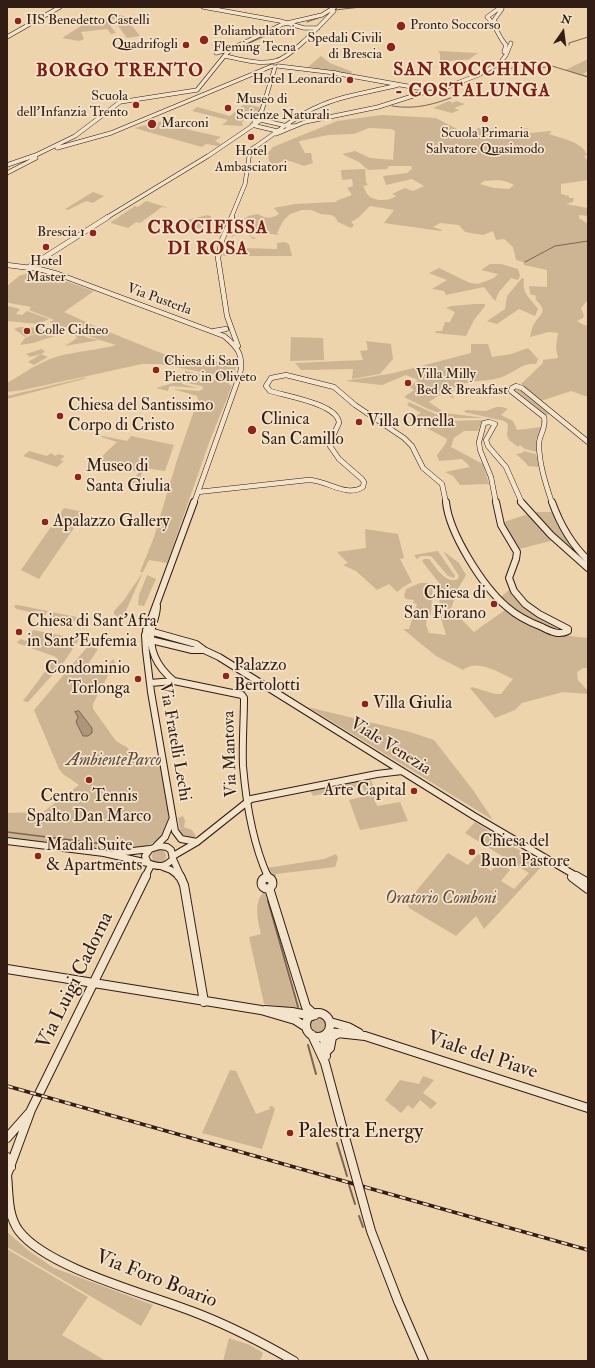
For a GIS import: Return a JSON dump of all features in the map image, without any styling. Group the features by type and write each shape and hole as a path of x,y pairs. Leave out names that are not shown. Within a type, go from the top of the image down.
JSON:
{"street":[{"path":"7,37 60,7"},
{"path":"203,7 299,26 312,28 319,27"},
{"path":"211,7 281,20 300,20"},
{"path":"490,16 501,7"},
{"path":"496,29 496,17 504,7"},
{"path":"216,53 238,46 287,23 322,15 335,9"},
{"path":"265,62 280,60 319,27 335,9"},
{"path":"322,15 328,18"},
{"path":"490,16 496,17"},
{"path":"448,85 481,72 494,65 503,54 507,46 490,16"},
{"path":"272,20 277,24 276,28"},
{"path":"299,26 296,22 300,20"},
{"path":"500,34 512,41 511,43"},
{"path":"504,42 508,40"},
{"path":"504,42 511,43"},
{"path":"227,56 265,62 275,66 334,73 432,92 435,89 478,75 496,66 506,55 511,43"},
{"path":"227,56 238,46"},
{"path":"7,173 77,135 118,103 198,90 233,48"},
{"path":"7,164 54,147 62,147 111,133 282,64 280,60"},
{"path":"25,268 32,267 43,258 100,222 208,156 260,119 266,106 275,66"},
{"path":"361,78 377,82 384,86 382,88"},
{"path":"174,681 163,672 157,664 148,639 150,629 158,616 157,605 242,369 242,358 228,321 218,258 222,240 245,184 254,149 304,113 333,100 382,88 397,86"},
{"path":"253,124 276,133 314,119 378,107 425,90"},
{"path":"260,119 284,126 295,126"},
{"path":"62,147 63,144 70,139"},
{"name":"Via Pusterla","path":"7,265 25,268 70,280 224,336 238,348"},
{"path":"224,336 228,321"},
{"path":"209,331 226,329"},
{"path":"198,492 315,480 325,482 346,491 356,491 363,487 364,482 362,479 336,456 331,449 331,438 340,423 340,420 336,414 322,407 270,392 266,386 268,381 274,376 292,376 334,387 355,405 408,442 423,468 442,484 448,515 478,574 489,590 505,607 514,613 534,624 557,633 562,634 568,631 568,629 564,626 540,614 529,606 511,587 510,575 516,561 517,552 501,525 491,477 480,450 479,442 484,423 489,422 495,424 486,438 488,446 506,467 520,501 554,538 588,568"},
{"path":"588,442 522,388 516,386 512,388 511,391 544,417 545,420 540,436 539,447 548,494 573,545 588,560"},
{"name":"Viale Venezia","path":"150,629 196,644 204,650 219,657 384,760 588,883"},
{"name":"Viale Venezia","path":"148,639 192,650 204,650"},
{"name":"Via Fratelli Lechi","path":"148,639 150,683 169,788 173,819 165,837 153,847"},
{"name":"Via Mantova","path":"150,683 174,681 242,695 244,698 243,765 247,801 262,862 268,878 273,882 272,886 269,888 306,1007 313,1015 325,1016 330,1022"},
{"path":"378,774 382,770 384,760"},
{"path":"163,867 169,864 173,857 197,842 251,799 378,774 402,771"},
{"path":"173,819 177,837 182,840 197,842"},
{"path":"7,841 104,853 163,867 171,870 182,879"},
{"path":"104,853 123,853 163,846 169,848 184,885 204,1002"},
{"path":"149,864 145,856 153,847"},
{"name":"Via Luigi Cadorna","path":"7,1175 33,1107 94,983 149,864"},
{"name":"Viale Venezia","path":"561,868 588,889"},
{"path":"7,969 204,1002 313,1015"},
{"path":"261,1010 295,1020 306,1027 312,1035 325,1063 371,1231 398,1301 424,1361"},
{"path":"306,1027 307,1021 313,1015"},
{"path":"325,1063 326,1052 324,1040 330,1029 330,1022"},
{"name":"Viale del Piave","path":"330,1022 348,1027 365,1036"},
{"path":"326,1052 330,1048 330,1039 332,1036 334,1034 344,1032"},
{"name":"Viale del Piave","path":"327,1034 344,1032 365,1036 588,1108"},
{"path":"312,1035 319,1036 327,1034"},
{"name":"Via Luigi Cadorna","path":"7,1138 33,1107"},
{"path":"7,1157 11,1166"},
{"name":"Via Foro Boario","path":"7,1175 10,1219 25,1239 51,1256 104,1279 234,1328 294,1361"}],"green space":[{"path":"113,14 130,17 106,20 116,33 111,34 107,29 81,32 84,39 80,41 62,38 81,26 54,21 61,17 98,22"},
{"path":"129,22 140,36 127,38 116,23"},
{"path":"439,51 478,53 468,60 440,61"},
{"path":"321,56 330,63 353,72 349,74 308,67"},
{"path":"588,59 588,71 583,74 588,74 588,78 558,68 565,70"},
{"path":"449,101 453,103 456,101 465,104 454,108 459,110 452,113 433,108"},
{"path":"244,104 259,107 260,109 255,118 245,119 242,122 243,126 222,125 228,120 192,111 197,107 230,116"},
{"path":"382,115 436,118 457,129 469,132 481,127 502,130 501,132 507,134 520,133 519,130 527,128 530,133 552,131 549,134 571,141 585,151 587,155 584,156 588,162 588,180 561,184 561,194 569,196 569,198 574,198 573,202 566,204 588,208 588,216 579,215 579,218 588,224 588,301 581,308 584,316 583,318 577,321 588,326 588,397 571,391 541,401 521,384 543,363 543,360 558,358 556,347 558,333 549,332 530,337 533,325 543,310 535,299 535,295 530,293 529,286 547,287 547,270 524,265 523,262 516,260 513,247 504,239 496,240 493,231 483,235 465,232 459,225 440,223 433,227 442,230 441,231 384,223 394,210 370,206 358,218 351,222 354,225 351,228 338,222 335,217 331,215 321,214 311,210 302,210 290,214 283,221 277,233 279,235 252,231 251,237 255,237 255,239 251,238 247,230 241,228 237,230 237,233 231,238 237,225 248,216 258,214 266,218 271,218 279,214 274,208 295,204 337,202 336,201 352,195 347,188 353,186 352,179 342,180 341,170 365,169 366,182 368,185 363,186 370,197 377,200 393,198 396,196 392,194 405,188 413,191 424,186 412,179 386,185 383,176 407,173 412,169 411,166 389,166 387,169 368,170 359,162 342,154 355,151 370,158 393,160 395,131 391,129 369,128 354,134 328,135 300,141 299,142 305,153 311,153 313,163 304,166 289,161 273,165 269,163 268,153 273,147 337,121","holes":["499,180 514,185 509,189 494,188 480,184 484,181"]},
{"path":"163,121 168,125 221,137 215,141 221,144 218,146 206,144 202,147 134,128"},
{"path":"93,192 104,196 93,203 86,201 68,210 65,209"},
{"path":"146,201 169,208 162,207 140,223 136,222 128,228 111,223 135,206 138,207"},
{"path":"208,215 212,217 210,218 216,219 214,223 205,222 201,229 179,222"},
{"path":"284,242 289,244 292,256 223,256 223,252 245,252 245,248 277,249 277,243"},
{"path":"490,264 501,264 518,269 520,276 518,280 511,278 499,292 495,301 484,287 446,295 444,291 432,289 447,280 429,273 439,268 470,283 478,284 494,278 498,274 481,270"},
{"path":"29,273 54,277 94,291 64,312 99,328 166,355 237,365 229,384 232,386 210,440 167,563 149,560 143,572 140,572 154,537 177,460 198,399 197,396 173,389 199,391 203,389 202,386 187,383 186,381 189,379 220,380 221,377 160,364 142,364 23,390 7,392 7,383 33,367 50,359 66,354 116,345 91,337 79,330 84,328 82,325 71,325 64,328 49,322 54,320 29,310 31,307 9,303 7,301 7,286 19,276"},
{"path":"522,278 524,279 524,289 527,296 538,309 535,316 519,309 497,324 487,321 505,309 507,296"},
{"path":"485,304 485,306 474,320 466,336 435,333 436,331 442,331 445,322 450,322 455,312 446,308 451,306"},
{"path":"8,306 20,309 16,314 22,315 27,311 49,319 39,324 7,321"},
{"path":"20,327 38,328 43,330 25,337 14,329"},
{"path":"42,331 58,335 33,343 20,345 25,338"},
{"path":"80,334 88,338 99,340 65,346 77,338 75,335"},
{"path":"291,337 323,338 324,360 290,361"},
{"path":"366,341 391,344 393,359 380,374 352,379 353,369 301,370 295,363 363,360 360,351 368,350"},
{"path":"471,344 488,344 492,357 511,354 528,348 538,359 536,364 523,366 496,379 460,385 454,388 452,393 454,399 448,395 441,394 429,402 445,413 485,418 453,418 428,409 404,397 414,390 409,387 418,380 406,375 382,385 345,381 394,373 471,353"},
{"path":"42,349 45,352 30,357 26,354"},
{"path":"41,354 48,357 34,365 28,362"},
{"path":"185,371 213,377 187,377 181,381 182,384 198,388 171,386 169,387 168,391 156,388 173,383"},
{"path":"87,377 84,379 7,399 7,396"},
{"path":"515,389 520,390 548,410 546,411 549,414 545,415"},
{"path":"409,402 451,421 484,420 478,431 464,431 454,438 451,447 483,464 489,484 460,485 453,476 445,472 470,467 462,459 439,461 437,455 446,443 447,439 410,419 421,413 407,405"},
{"path":"496,407 508,409 501,415 513,421 517,430 541,427 536,440 537,452 525,449 520,445 518,447 509,440 507,435 508,424 504,421 464,412 466,410 486,411"},
{"path":"89,433 127,441 131,436 174,445 165,471 144,468 138,484 131,483 139,472 121,467 119,470 95,463 117,442"},
{"path":"29,451 47,456 51,453 55,456 58,454 65,456 60,460 64,461 57,467 23,456"},
{"path":"524,451 536,454 539,467 528,466 516,454"},
{"path":"64,508 85,512 39,579 21,570"},
{"path":"532,512 553,512 570,546 567,548"},
{"path":"528,514 551,541 519,549 507,532 504,522"},
{"path":"365,529 398,534 404,558 400,559 412,582 397,592 389,584 377,590 356,571 343,565 348,563 337,552 366,548"},
{"path":"438,551 455,576 454,578 448,576 431,556 421,556 417,559 414,555"},
{"path":"443,551 459,563 466,575 458,589 451,609 474,632 505,610 514,617 544,630 588,638 588,668 583,668 577,672 578,680 588,691 588,694 563,692 522,703 515,710 495,718 470,688 472,687 495,694 501,694 513,679 495,670 482,666 469,667 463,670 436,656 403,629 409,629 417,604 413,603 414,600 406,599 404,596 406,589 420,583 433,583 431,614 427,615 426,625 429,633 446,635 440,615 439,583 422,561 424,559 429,559 449,580 458,579 459,576"},
{"path":"143,572 125,613 127,614 121,619 114,614 114,611 124,600"},
{"path":"147,575 156,579 144,606 138,605 139,595"},
{"path":"510,589 513,594 562,628 562,630 558,631 527,618 500,598"},
{"path":"16,605 48,611 45,615 16,609 14,606"},
{"path":"51,612 82,618 84,621 80,622 48,616"},
{"path":"33,630 79,639 64,662 28,702 23,701 56,657 17,643 20,639 27,641"},
{"name":"AmbienteParco","path":"88,646 98,649 87,666 105,668 113,659 115,662 93,704 93,709 116,741 128,748 132,757 151,766 157,761 162,762 169,803 166,828 158,839 146,846 122,850 99,849 7,838 7,813 43,812 79,785 63,774 59,769 34,710"},
{"path":"308,707 410,732 434,740 473,790 493,820"},
{"path":"370,779 376,790 372,791 377,806 400,802 408,821 360,830 349,800 366,796 362,786 313,796 310,790"},
{"path":"183,816 185,821 184,827 192,830 196,836 193,838 181,837 178,818"},
{"name":"Oratorio Comboni","path":"475,822 543,865 484,929 476,916 456,936 409,908 407,902 448,853 468,865 480,852 491,858 484,866 491,871 499,863 510,870 501,881 514,889 529,873 465,833"},
{"path":"156,849 162,849 166,853 166,859 162,863 156,863 152,859 152,853"},
{"path":"336,854 338,858 335,867 276,874 276,877 272,877 267,868 324,859"},
{"path":"264,892 269,893 271,901 267,902 297,1009 264,1004 249,937 261,934 257,906 258,901"},
{"path":"315,1018 321,1018 326,1023 324,1032 321,1034 315,1034 310,1029 310,1023"},
{"path":"230,1070 236,1071 256,1114 270,1109 269,1107 272,1106 275,1109 262,1149 202,1133"},
{"path":"423,1076 434,1080 423,1093 437,1103 431,1109 420,1100 413,1109 408,1105 401,1113 385,1100 400,1080 419,1084"},
{"path":"7,1232 29,1251 54,1268 153,1305 141,1326 7,1247"},
{"path":"7,1249 88,1297 62,1335 106,1361 7,1361"},
{"path":"229,1338 250,1345 263,1353 260,1361 223,1361"}],"shaded area":[{"path":"79,711 92,728 92,733 88,736 83,736 76,722 78,717 75,712"}],"waterway":[{"path":"335,10 361,7"},
{"path":"307,22 321,17"},
{"path":"245,45 278,30"},
{"path":"569,45 569,43 588,37"},
{"path":"502,74 515,66"},
{"path":"522,66 535,68"},
{"path":"539,68 552,66 588,77"},
{"path":"392,106 418,107 458,95"},
{"path":"525,262 555,246 588,241"},
{"path":"7,832 127,847"},
{"path":"268,901 298,1007"},
{"path":"308,1045 316,1074"},
{"path":"337,1143 347,1176"},
{"path":"349,1185 355,1204"},
{"path":"359,1216 363,1227"}],"railway":[{"path":"7,1086 588,1250"}],"place":[{"name":"IIS Benedetto Castelli","path":"18,21"},
{"name":"Pronto Soccorso","path":"401,26"},
{"name":"Poliambulatori Fleming Tecna","path":"204,40"},
{"name":"Quadrifogli","path":"186,45"},
{"name":"Spedali Civili di Brescia","path":"391,47"},
{"name":"Hotel Leonardo","path":"350,80"},
{"name":"Scuola dell'Infanzia Trento","path":"136,105"},
{"name":"Museo di Scienze Naturali","path":"228,108"},
{"name":"Scuola Primaria Salvatore Quasimodo","path":"485,119"},
{"name":"Marconi","path":"152,124"},
{"name":"Hotel Ambasciatori","path":"251,137"},
{"name":"Brescia 1","path":"93,233"},
{"name":"Hotel Master","path":"46,247"},
{"name":"Colle Cidneo","path":"27,331"},
{"name":"Chiesa di San Pietro in Oliveto","path":"156,370"},
{"name":"Villa Milly Bed & Breakfast","path":"408,383"},
{"name":"Chiesa del Santissimo Corpo di Cristo","path":"60,416"},
{"name":"Villa Ornella","path":"359,422"},
{"name":"Clinica San Camillo","path":"252,430"},
{"name":"Museo di Santa Giulia","path":"78,477"},
{"name":"Apalazzo Gallery","path":"45,522"},
{"name":"Chiesa di San Fiorano","path":"494,604"},
{"name":"Chiesa di Sant'Afra in Sant'Eufemia","path":"19,632"},
{"name":"Palazzo Bertolotti","path":"226,676"},
{"name":"Condominio Torlonga","path":"138,679"},
{"name":"Villa Giulia","path":"365,704"},
{"name":"Centro Tennis Spalto Dan Marco","path":"89,780"},
{"name":"Arte Capital","path":"414,791"},
{"name":"Chiesa del Buon Pastore","path":"472,852"},
{"name":"Madalì Suite & Apartments","path":"38,856"},
{"name":"Palestra Energy","path":"290,1133"}],"district":[{"name":"BORGO TRENTO","path":"120,72"},
{"name":"SAN ROCCHINO - COSTALUNGA","path":"473,81"},
{"name":"CROCIFISSA DI ROSA","path":"208,239"}]}
